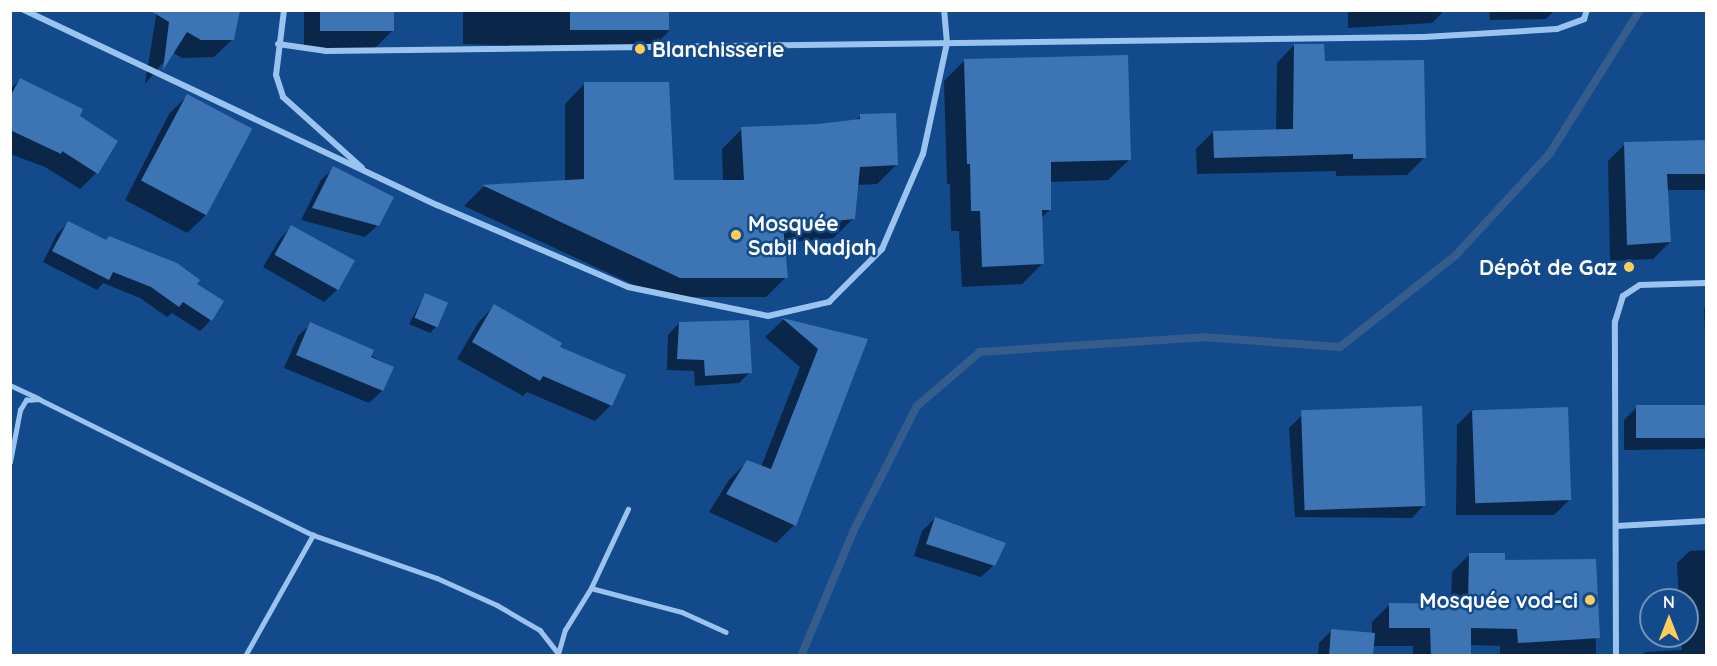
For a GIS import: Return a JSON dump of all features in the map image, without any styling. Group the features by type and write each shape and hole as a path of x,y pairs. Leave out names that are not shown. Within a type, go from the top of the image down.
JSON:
{"street":[{"path":"24,10 368,173 628,287 768,316 829,302 882,249 923,154 947,43 944,10"},
{"path":"284,10 276,75 283,97 368,173"},
{"path":"278,45 326,51 1424,37 1557,29 1584,19 1587,10"},
{"path":"1616,656 1615,322 1623,296 1640,285 1707,283"},
{"path":"1617,526 1707,521"}],"lane":[{"path":"10,385 313,535 437,578 497,605 540,630 558,654"},
{"path":"10,462 20,410 26,400 39,399"},
{"path":"558,654 565,630 591,588 628,509"},
{"path":"245,656 313,535"},
{"path":"591,588 682,612 726,632"}],"building":[{"path":"149,10 240,10 234,40 201,40 187,32 163,70 169,22"},
{"path":"320,10 394,10 394,31 320,31"},
{"path":"570,10 669,10 669,30 570,30"},
{"path":"1294,44 1324,44 1325,61 1424,60 1426,158 1353,159 1353,154 1214,158 1213,131 1293,129"},
{"path":"1128,55 1131,160 1051,162 1051,210 1042,210 1044,264 982,267 980,211 971,211 970,164 967,164 964,59"},
{"path":"20,78 83,109 80,116 118,141 98,174 62,151 61,154 10,130 10,97"},
{"path":"584,82 669,82 674,180 744,180 741,127 818,124 860,119 860,114 896,113 898,165 860,167 855,219 783,226 788,278 680,278 482,185 584,179"},
{"path":"187,94 252,129 206,215 141,181"},
{"path":"1707,140 1707,174 1667,174 1671,242 1627,245 1624,142"},
{"path":"333,166 394,197 379,226 312,208"},
{"path":"68,221 106,240 109,236 177,263 200,280 197,284 224,301 212,321 183,302 179,307 151,287 113,272 109,280 52,251"},
{"path":"291,225 355,260 338,290 275,255"},
{"path":"425,293 448,303 437,328 414,318"},
{"path":"494,304 562,343 560,347 626,375 612,406 543,376 540,381 472,342"},
{"path":"782,318 868,339 796,526 726,494 747,460 771,469 818,349"},
{"path":"749,320 752,373 705,376 704,360 677,359 679,322"},
{"path":"310,322 374,350 371,357 394,367 383,391 296,355"},
{"path":"1636,405 1706,405 1706,438 1636,438"},
{"path":"1422,406 1425,506 1305,510 1301,410"},
{"path":"1568,407 1571,500 1475,503 1472,410"},
{"path":"935,517 1006,543 995,566 926,544"},
{"path":"1469,553 1505,553 1505,560 1596,559 1600,638 1518,643 1517,629 1471,628 1471,656 1431,656 1430,628 1389,628 1389,603 1468,604"},
{"path":"1331,629 1375,633 1373,656 1329,656"}],"waterway":[{"path":"801,656 854,530 917,406 980,352 1203,337 1340,347 1456,255 1550,153 1640,10"}],"place":[{"name":"Blanchisserie","path":"640,49"},
{"name":"Mosquée Sabil Nadjah","path":"736,235"},
{"name":"Dépôt de Gaz","path":"1629,267"},
{"name":"Mosquée vod-ci","path":"1590,600"}]}
